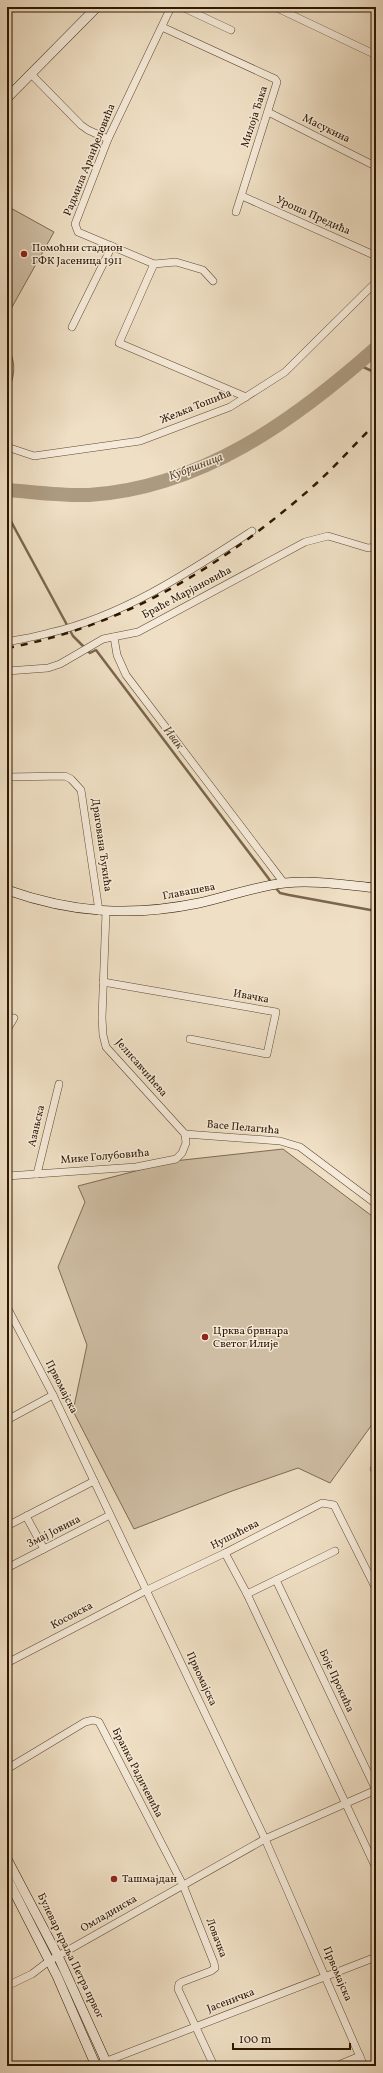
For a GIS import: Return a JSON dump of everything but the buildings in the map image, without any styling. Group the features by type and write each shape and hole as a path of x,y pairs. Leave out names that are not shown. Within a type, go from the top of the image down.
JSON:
{"main road":[{"path":"7,98 97,7"},
{"name":"Главашева","path":"7,890 42,900 102,912 132,913 171,908 281,884 329,883 376,888"},
{"name":"Булевар краља Петра првог","path":"7,1858 58,1956 107,2064"},
{"name":"Булевар краља Петра првог","path":"7,1878 69,2002 95,2066"}],"street":[{"name":"Радмила Аранђеловића","path":"171,7 108,139 75,224 78,232 154,264 176,262 203,270 213,281"},
{"path":"182,7 231,30"},
{"path":"274,7 376,55"},
{"name":"Милоја Ђака","path":"162,26 275,79 277,86 236,212"},
{"path":"31,74 80,125 108,139"},
{"name":"Масукина","path":"268,112 375,166"},
{"name":"Уроша Предића","path":"242,196 376,256"},
{"path":"72,327 112,246"},
{"path":"154,264 119,343 246,397"},
{"name":"Жељка Тошића","path":"7,448 34,456 140,440 230,407 285,372 376,282"},
{"name":"Браће Марјановића","path":"7,642 50,633 84,622 128,604 178,578 252,531"},
{"name":"Браће Марјановића","path":"7,671 48,668 74,657 103,639 138,632 305,542 328,536 368,548 376,547"},
{"path":"114,637 117,655 126,675 281,884"},
{"name":"Драгована Ђукића","path":"7,777 65,776 71,779 81,790 84,795 102,912"},
{"name":"Јелисавчићева","path":"102,912 102,1029 106,1047 184,1134"},
{"name":"Ивачка","path":"103,982 276,1012 267,1054 190,1039"},
{"path":"7,1030 14,1018"},
{"name":"Азањска","path":"37,1174 59,1084"},
{"name":"Мике Голубовића","path":"7,1176 136,1167 176,1159 182,1154 186,1144 184,1134"},
{"name":"Васе Пелагића","path":"184,1134 280,1141 300,1147 376,1204"},
{"name":"Првомајска","path":"7,1307 53,1395 265,1839 364,2066"},
{"path":"7,1420 53,1395"},
{"path":"7,1526 94,1481"},
{"name":"Нушићева","path":"147,1590 225,1554 322,1503 334,1505 375,1586"},
{"name":"Змај Јовина","path":"7,1568 110,1515"},
{"path":"26,1516 44,1550"},
{"path":"247,1594 335,1550"},
{"path":"225,1554 247,1594 376,1868"},
{"name":"Боје Прокића","path":"265,1839 376,1790 276,1580"},
{"name":"Косовска","path":"7,1663 147,1590"},
{"name":"Бранка Радичевића","path":"7,1769 85,1722 93,1720 99,1722 183,1885"},
{"name":"Омладинска","path":"7,1986 32,1974 49,1961 265,1839"},
{"name":"Ловачка","path":"183,1885 215,1968 179,1984 178,1989 214,2066"},
{"name":"Јасеничка","path":"95,2066 107,2064 196,2026 376,1957"},
{"path":"336,2066 360,2056"}],"shaded area":[{"name":"Помоћни стадион ГФК Јасеница 1911","path":"7,206 54,232 7,316"},
{"path":"7,345 12,357 14,368 12,380 7,392"},
{"path":"283,1149 376,1219 376,1419 330,1483 298,1468 232,1491 134,1529 73,1411 87,1345 58,1267 85,1202 78,1186 174,1161"}],"waterway":[{"name":"Кубршница","path":"7,490 89,495 130,490 170,479 208,464 244,446 279,424 345,375 376,348"},
{"path":"357,364 376,373"},
{"name":"Ивак","path":"7,514 73,636 90,653 96,650 272,883"},
{"name":"Ивак","path":"275,887 280,893 376,911"}],"railway":[{"path":"7,648 50,638 91,625 131,609 169,590 241,544 275,518 309,490 376,423"}],"place":[{"name":"Помоћни стадион ГФК Јасеница 1911","path":"24,254"},
{"name":"Црква брвнара Светог Илије","path":"205,1337"},
{"name":"Ташмајдан","path":"114,1879"}]}
